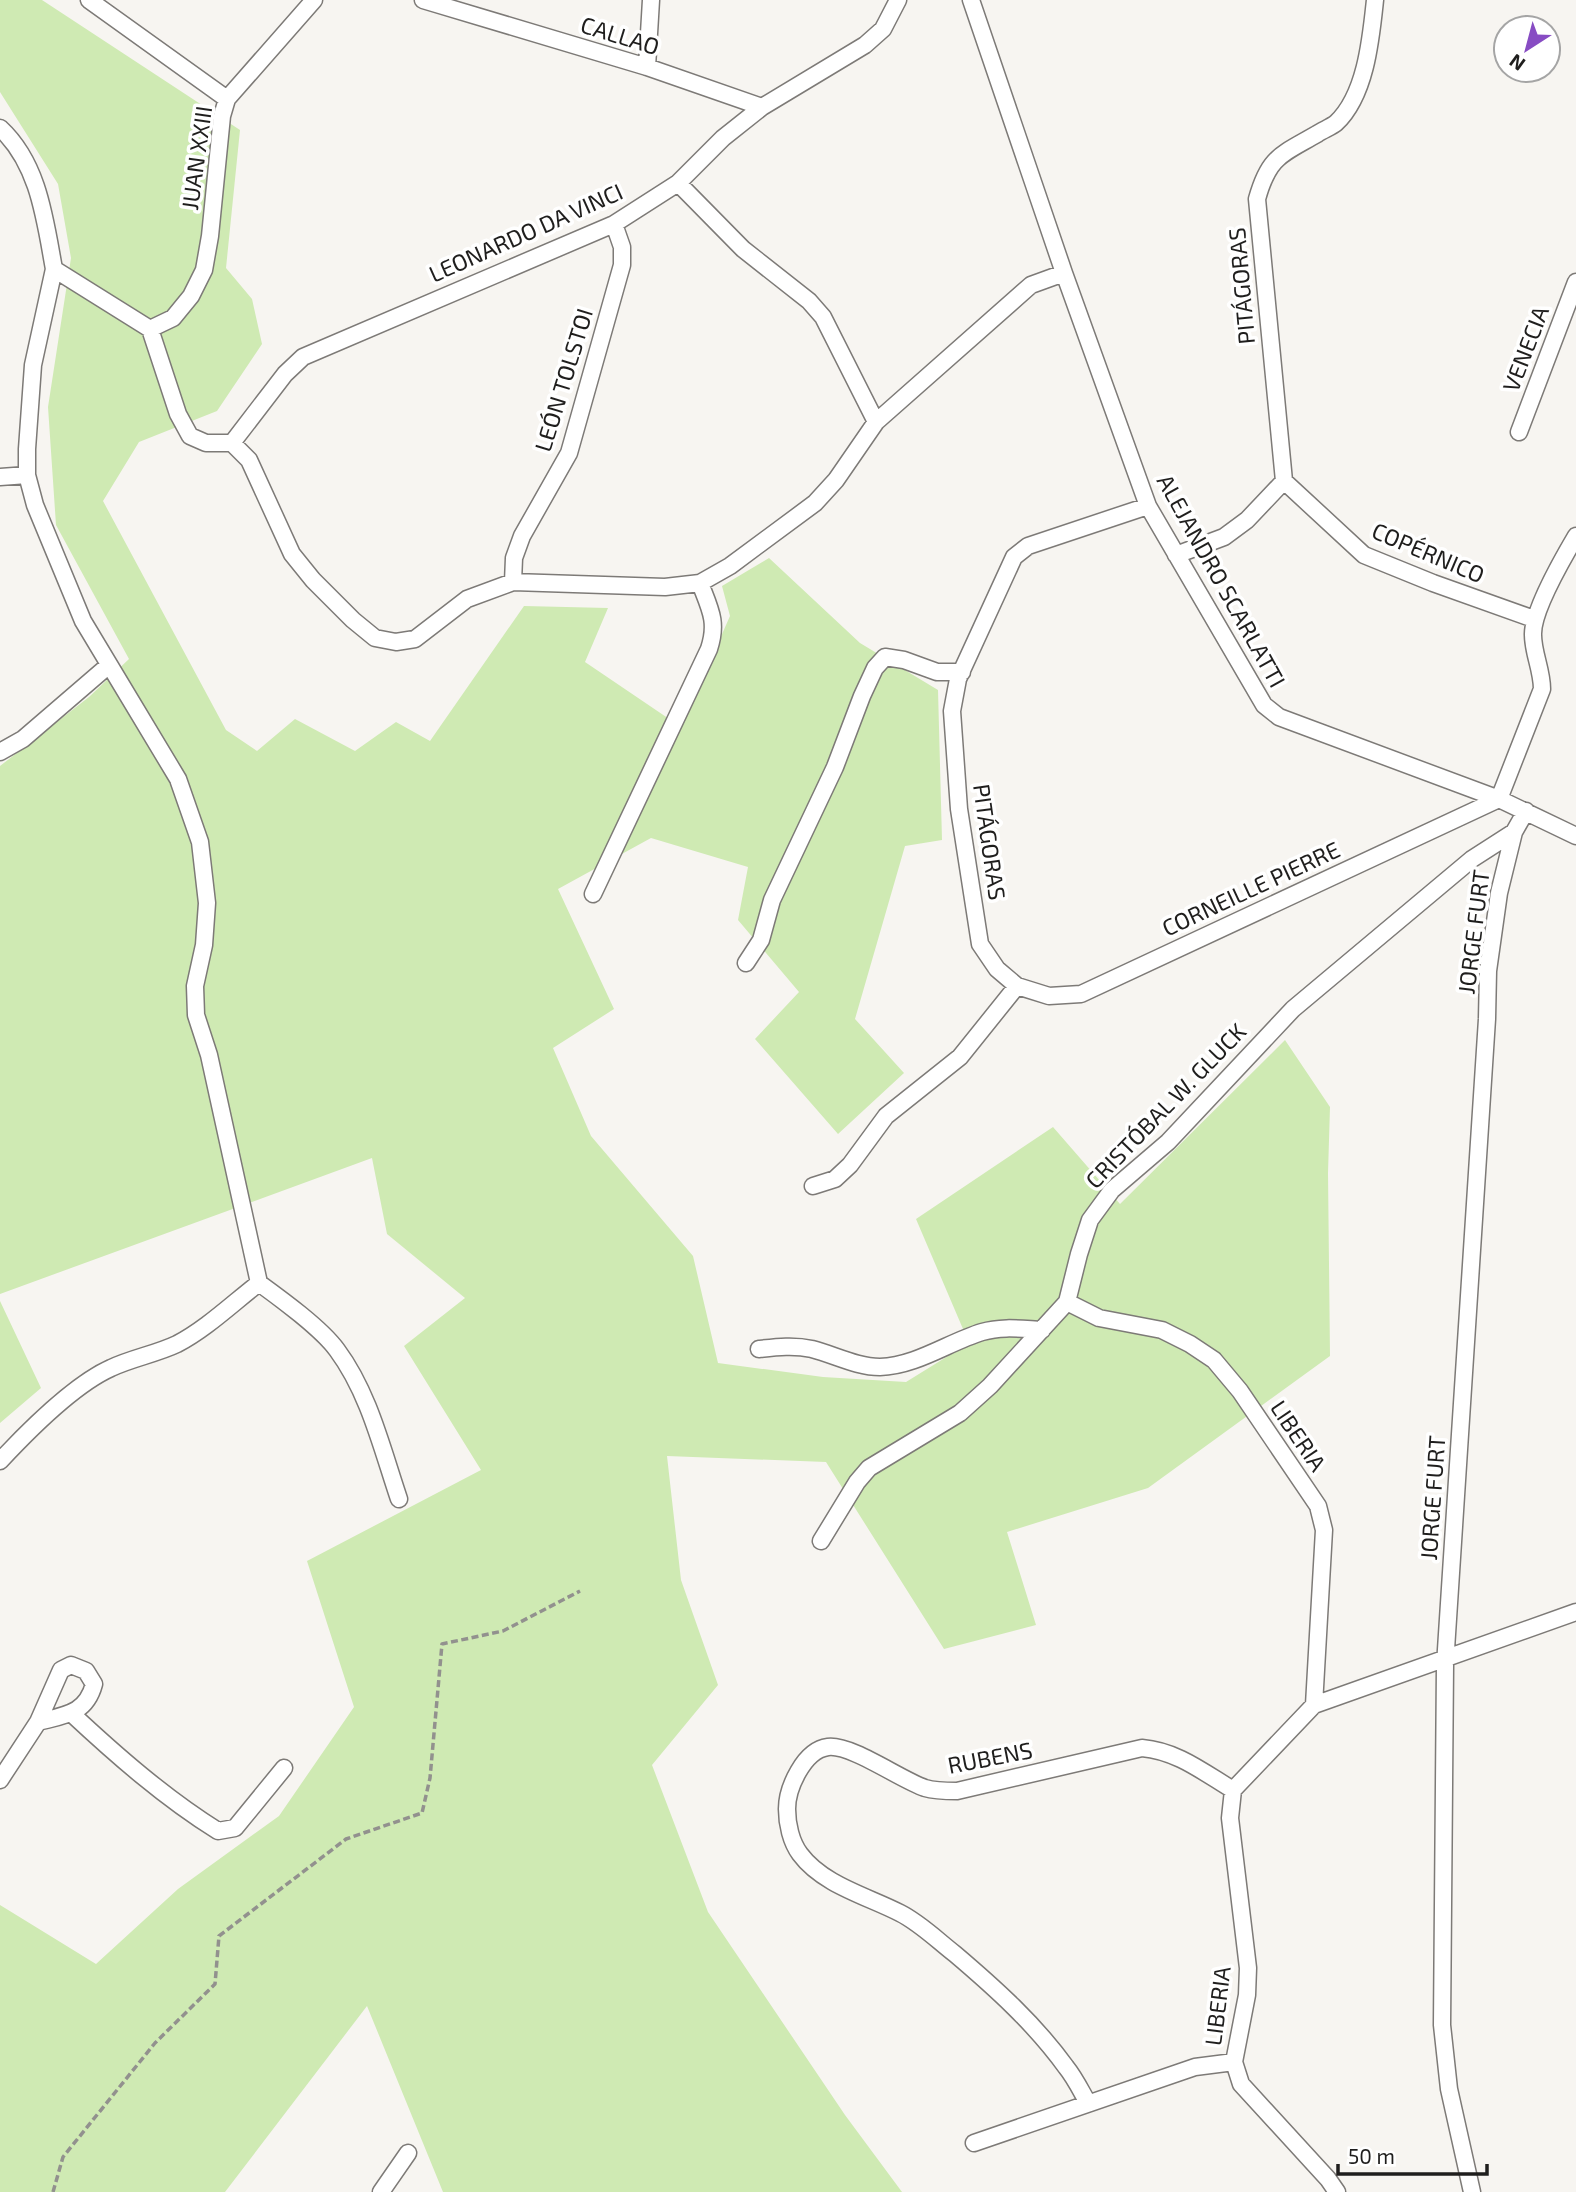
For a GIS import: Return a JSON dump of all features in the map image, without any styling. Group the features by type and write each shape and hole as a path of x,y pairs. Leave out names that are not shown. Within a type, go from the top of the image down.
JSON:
{"street":[{"path":"89,0 227,99"},
{"name":"JUAN XXIII","path":"150,329 173,318 191,296 204,270 222,116 227,99 314,0"},
{"name":"CALLAO","path":"423,0 647,67 762,107"},
{"path":"647,67 651,0"},
{"name":"LEONARDO DA VINCI","path":"232,443 285,374 303,357 614,224 678,183 723,138 762,107 865,45 883,29 898,0"},
{"name":"ALEJANDRO SCARLATTI","path":"971,0 1064,273 1148,506 1264,705 1279,717 1499,799 1576,836"},
{"name":"PITÁGORAS","path":"1284,481 1257,198 1263,178 1275,159 1336,123 1348,106 1368,58 1375,0"},
{"path":"0,128 27,165 39,192 54,269 33,365 27,475 35,505 83,621 178,779 201,842 207,903 204,945 195,986 196,1016 209,1055 259,1283 288,1304 336,1347 360,1385 399,1499"},
{"path":"678,183 743,249 809,301 824,317 876,422"},
{"name":"LEÓN TOLSTOI","path":"513,582 514,558 522,536 569,453 579,419 622,265 622,247 614,224"},
{"path":"54,269 150,329 177,414 190,436 206,443 232,443 249,460 292,554 313,580 375,638 396,642 415,639 467,599 513,582 665,587 700,583 730,566 815,503 836,480 876,422 1031,285 1064,273"},
{"name":"VENECIA","path":"1519,432 1576,282"},
{"path":"0,477 27,475"},
{"path":"1176,555 1224,537 1247,520 1284,481"},
{"name":"COPÉRNICO","path":"1284,481 1364,555 1534,619"},
{"name":"PITÁGORAS","path":"1017,986 997,969 980,944 959,809 952,711 958,679 1014,556 1028,546 1148,506"},
{"path":"1499,799 1542,689 1542,674 1532,638 1534,619 1576,536"},
{"path":"593,894 713,636 714,619 700,583"},
{"path":"746,963 761,940 772,900 835,767 875,667 885,657 904,660 937,672 961,671"},
{"path":"0,752 23,739 109,665"},
{"name":"CORNEILLE PIERRE","path":"1017,986 1049,996 1081,994 1499,799"},
{"name":"JORGE FURT","path":"1472,2192 1449,2090 1442,2025 1445,1657 1488,971 1499,893 1514,832 1526,811"},
{"name":"CRISTÓBAL W. GLUCK","path":"821,1541 857,1482 869,1468 960,1413 990,1386 1067,1302 1090,1220 1112,1191 1168,1142 1293,1009 1472,859 1514,832"},
{"path":"813,1186 835,1179 850,1165 886,1116 960,1057 1017,986"},
{"path":"0,1461 32,1426 109,1368 176,1345 259,1283"},
{"name":"LIBERIA","path":"1067,1302 1099,1318 1162,1330 1190,1343 1214,1360 1240,1391 1318,1506 1324,1530 1314,1705"},
{"path":"758,1349 791,1346 869,1366 883,1367 906,1362 983,1332 1003,1328 1042,1330"},
{"path":"1233,1790 1314,1705 1576,1612"},
{"path":"0,1780 38,1722 61,1670 71,1665 86,1671 94,1684 91,1696 81,1709 38,1722"},
{"path":"71,1713 96,1737 193,1815 218,1831 235,1828 284,1768"},
{"name":"RUBENS","path":"1088,2104 1067,2067 1000,1992 920,1926 823,1875 801,1856 791,1838 787,1809 791,1786 807,1760 817,1751 830,1746 848,1751 925,1788 944,1791 957,1791 1142,1748 1159,1749 1175,1755 1233,1790"},
{"name":"LIBERIA","path":"1233,1790 1230,1818 1248,1968 1247,1995 1234,2062 1241,2084 1337,2192"},
{"path":"974,2143 1195,2067 1234,2062"},
{"path":"381,2192 408,2153"}],"path":[{"path":"53,2192 64,2157 155,2043 215,1984 219,1936 346,1839 422,1812 430,1779 442,1644 503,1631 580,1591"}],"green space":[{"path":"0,0 42,0 240,130 226,268 252,299 262,344 217,411 139,442 103,501 226,730 257,751 295,719 355,751 396,722 430,741 524,606 608,608 585,662 681,727 730,616 722,586 769,558 860,643 938,690 942,840 905,846 855,1019 904,1073 838,1134 755,1039 799,992 738,920 748,867 651,838 558,889 614,1009 553,1048 591,1136 693,1256 718,1363 823,1377 906,1382 969,1343 916,1219 1053,1127 1120,1204 1285,1040 1330,1107 1330,1356 1148,1488 1007,1532 1036,1625 944,1649 826,1462 667,1456 681,1580 718,1685 652,1765 708,1912 845,2115 902,2192 443,2192 367,2006 225,2192 0,2192 0,1905 96,1964 178,1889 279,1816 354,1707 307,1561 481,1470 404,1346 465,1298 387,1234 372,1158 0,1294 0,766 89,697 129,659 56,525 48,407 71,258 58,184 0,92"},
{"path":"0,1301 41,1388 0,1423"}]}
